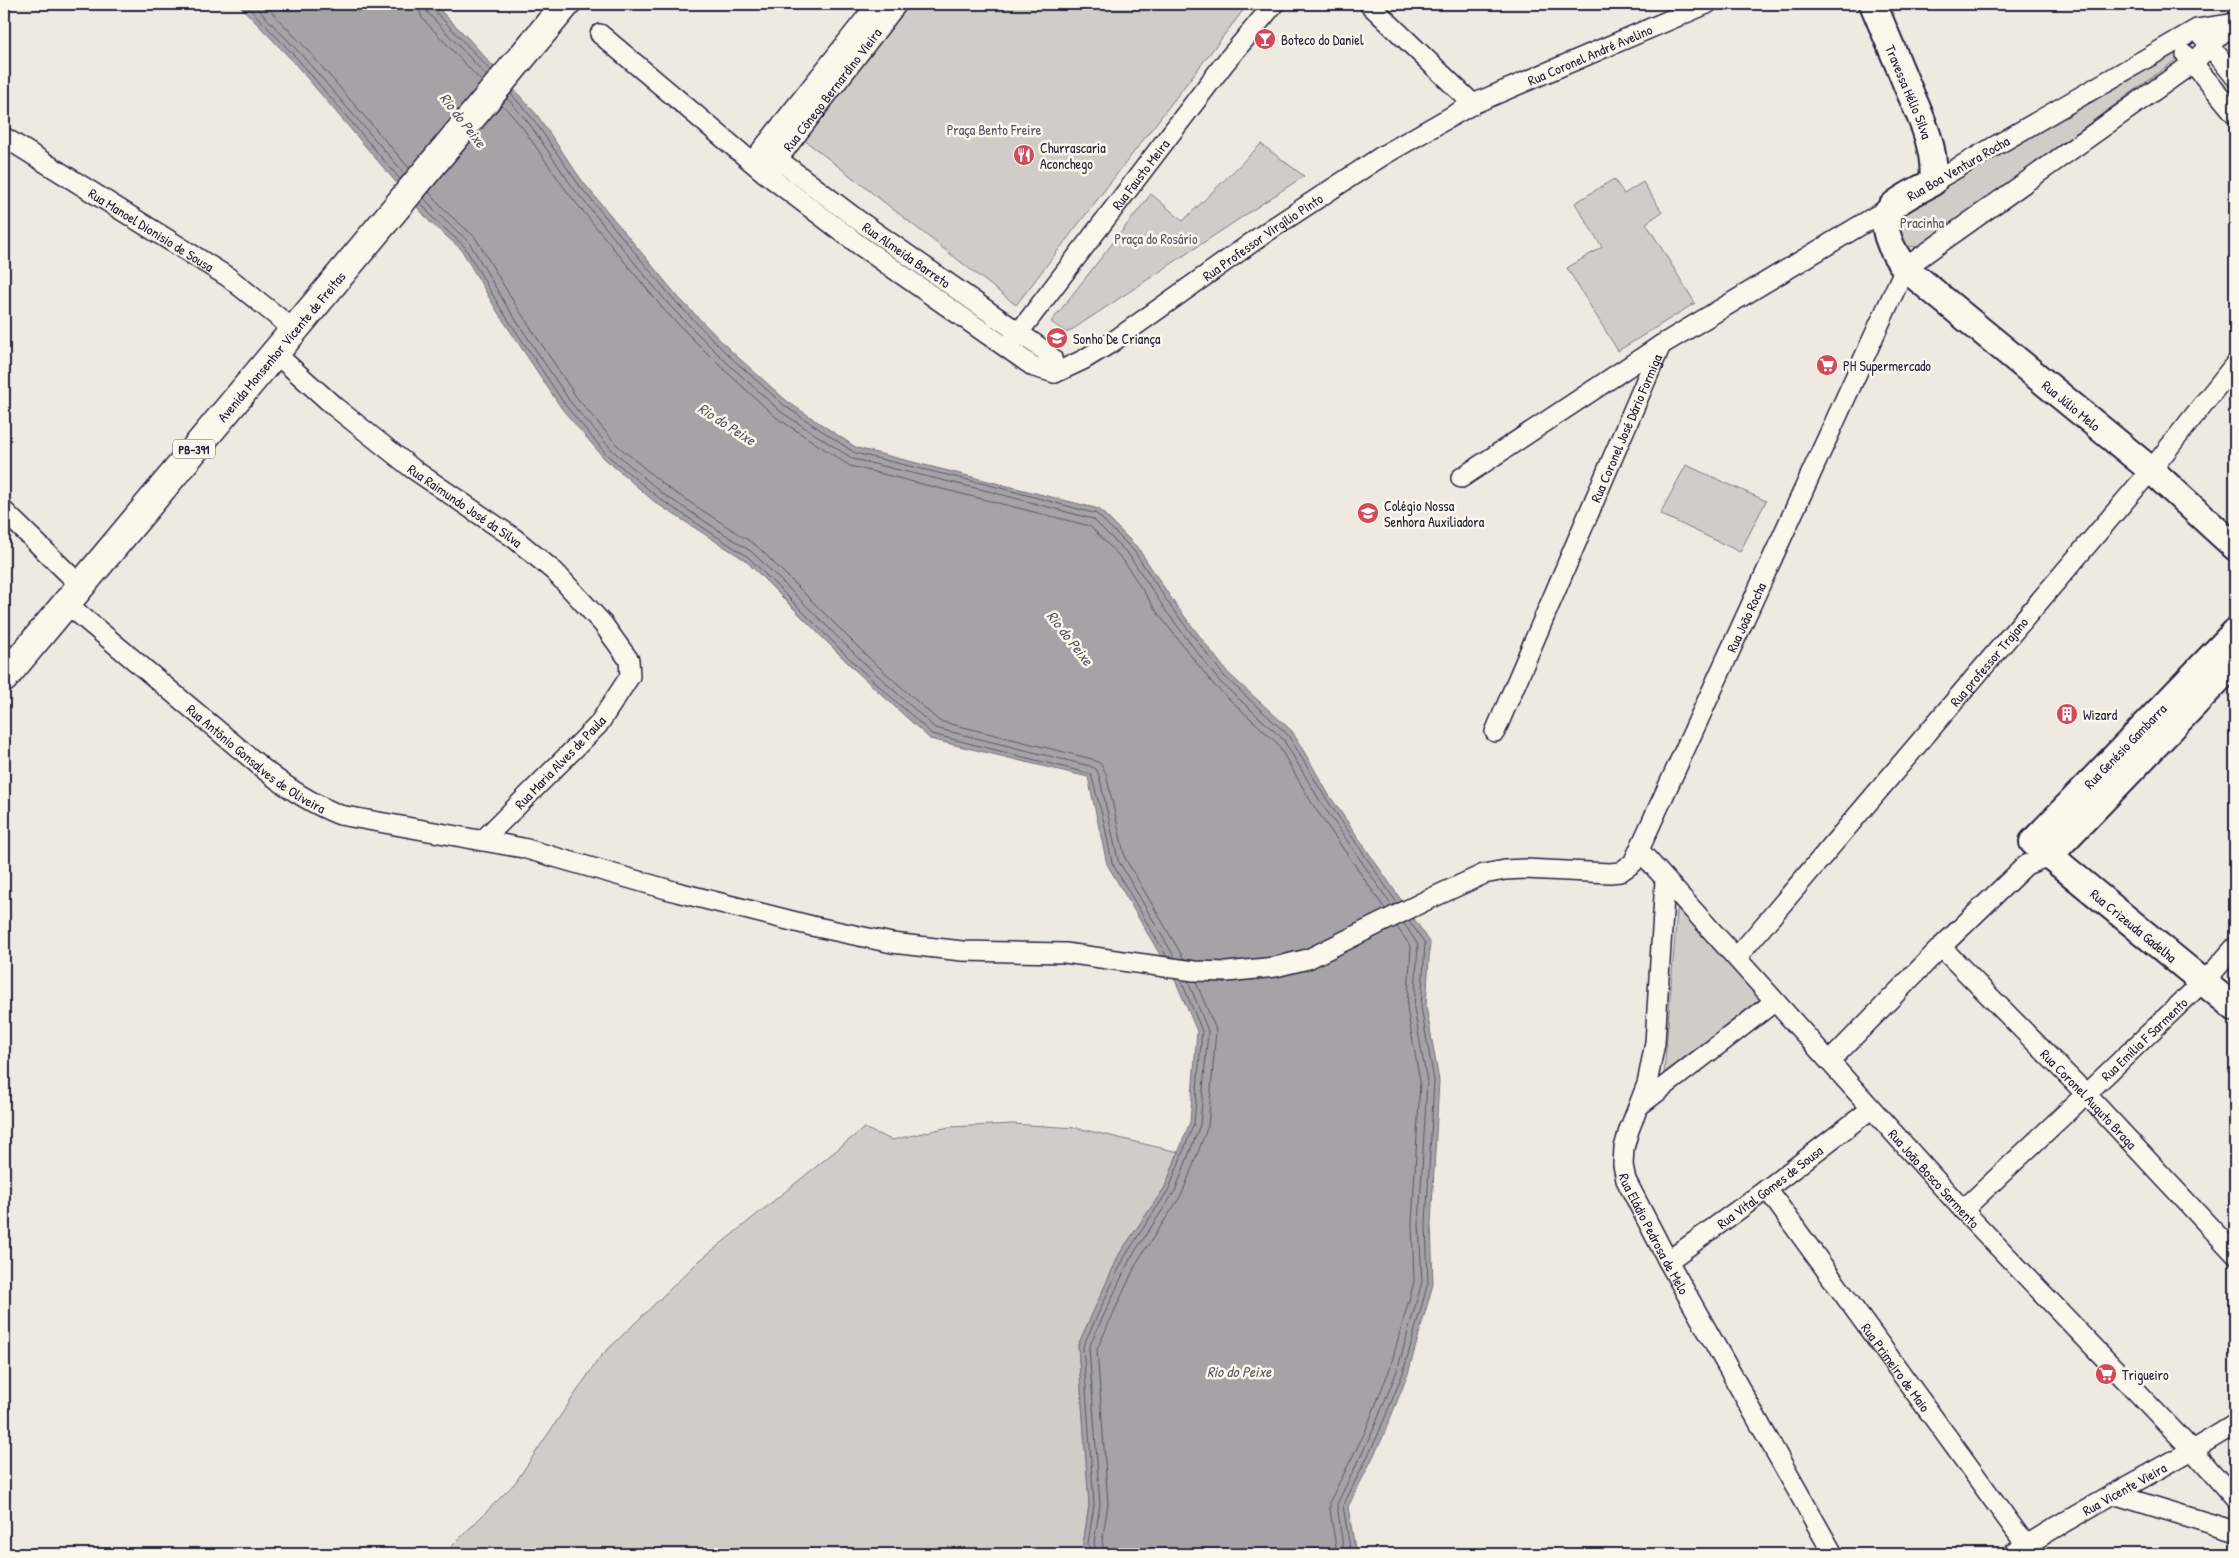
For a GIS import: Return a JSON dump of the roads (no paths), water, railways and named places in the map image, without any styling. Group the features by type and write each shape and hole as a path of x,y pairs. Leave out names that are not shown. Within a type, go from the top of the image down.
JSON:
{"main road":[{"name":"Avenida Monsenhor Vicente de Freitas","path":"4,678 523,54 568,7"}],"street":[{"path":"765,161 877,4"},
{"name":"Rua Cônego Bernardino Vieira","path":"765,161 897,4"},
{"name":"Rua Fausto Meira","path":"1013,340 1224,64 1274,4"},
{"path":"1369,4 1473,104"},
{"name":"Rua Coronel André Avelino","path":"1473,104 1707,4"},
{"name":"Travessa Hélio Silva","path":"1873,4 1932,151 1935,168 1933,182"},
{"name":"Rua Boa Ventura Rocha","path":"2233,23 2193,63 1905,268 1888,242 1888,215 1894,205 2197,29 2233,23"},
{"path":"2197,29 2210,48 2235,77"},
{"name":"Rua Almeida Barreto","path":"600,34 765,161 858,244 1013,340 1049,367"},
{"path":"2176,42 2235,114"},
{"name":"Rua Professor Virgílio Pinto","path":"1049,367 1072,366 1111,343 1268,231 1382,156 1473,104"},
{"name":"Rua Manoel Dionisio de Sousa","path":"4,137 220,272 293,329"},
{"name":"Rua Coronel José Dário Formiga","path":"1495,732 1661,345 1894,205"},
{"name":"Rua Júlio Melo","path":"1905,268 2151,470 2235,547"},
{"name":"Rua João Rocha","path":"1524,869 1620,872 1633,863 1905,268"},
{"path":"1461,478 1661,345"},
{"name":"Rua Raimundo José da Silva","path":"274,353 335,407 413,469 514,538 556,572 603,624 622,649 629,660 630,676"},
{"name":"Rua professor Trajano","path":"1737,957 2151,470 2235,364"},
{"name":"Rua Antônio Gonsalves de Oliveira","path":"4,511 74,594 202,719 296,794 321,808 357,819 549,854 677,892 802,924 892,943 962,950 1064,953 1194,971 1227,972 1275,967 1308,959 1484,874 1524,869"},
{"name":"Rua Genésio Gambarra","path":"2043,847 2235,632"},
{"name":"Rua Genésio Gambarra","path":"1830,1061 1941,947 2235,662"},
{"name":"Rua Maria Alves de Paula","path":"482,841 598,725 630,676"},
{"name":"Rua Crizeuda Gadelha","path":"2043,847 2208,976 2235,1008"},
{"name":"Rua João Bosco Sarmento","path":"1640,851 1963,1210 2193,1451 2235,1499"},
{"name":"Rua Eládio Pedrosa de Melo","path":"1665,880 1655,1043 1647,1084 1624,1148 1623,1165 1626,1180 1668,1261 1833,1554"},
{"name":"Rua Coronel Auguto Braga","path":"1941,947 2086,1094 2235,1254"},
{"name":"Rua Emília F Sarmento","path":"1963,1210 2086,1094 2208,976 2235,947"},
{"name":"Rua Crizeuda Gadelha","path":"2208,976 2235,988"},
{"path":"1639,1106 1774,1002"},
{"name":"Rua Vital Gomes de Sousa","path":"1668,1261 1767,1189 1871,1109"},
{"name":"Rua Primeiro de Maio","path":"1767,1189 2020,1550"},
{"name":"Rua Vicente Vieira","path":"2020,1550 2112,1494 2193,1451 2235,1424"},
{"path":"2112,1494 2235,1532"}],"water":[{"name":"Rio do Peixe","path":"238,4 434,4 466,36 537,115 583,182 679,298 731,351 788,402 857,448 1099,509 1138,548 1175,604 1228,673 1292,731 1329,795 1430,942 1426,1006 1439,1081 1431,1223 1433,1284 1408,1374 1382,1439 1348,1507 1356,1554 1087,1554 1083,1545 1089,1505 1078,1345 1120,1253 1165,1187 1190,1122 1197,1031 1176,982 1107,864 1088,777 930,739 855,670 745,560 656,503 604,458 562,409 497,311 461,249 430,222 290,58"}],"place":[{"name":"Boteco do Daniel","path":"1265,39"},
{"name":"Churrascaria Aconchego","path":"1024,155"},
{"name":"Sonho De Criança","path":"1057,338"},
{"name":"PH Supermercado","path":"1827,365"},
{"name":"Colégio Nossa Senhora Auxiliadora","path":"1368,513"},
{"name":"Wizard","path":"2067,714"},
{"name":"Trigueiro","path":"2106,1374"}],"park label":[{"name":"Praça Bento Freire","path":"994,129"},
{"name":"Pracinha","path":"1922,222"},
{"name":"Praça do Rosário","path":"1156,238"}]}
